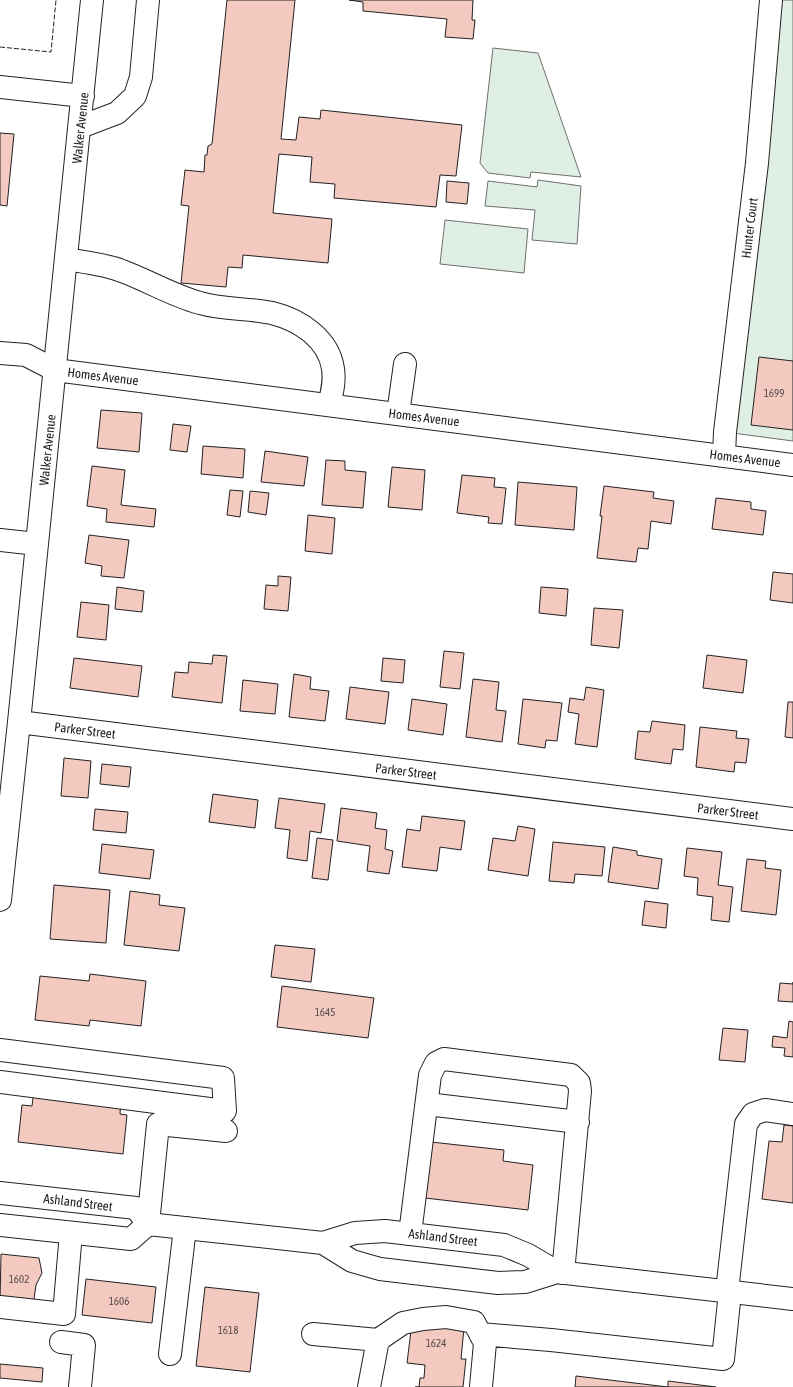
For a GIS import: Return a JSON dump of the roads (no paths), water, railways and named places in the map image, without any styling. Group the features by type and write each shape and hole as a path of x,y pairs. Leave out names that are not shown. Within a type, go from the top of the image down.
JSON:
{"street":[{"name":"Walker Avenue","path":"0,900 20,722 92,0"},
{"path":"80,127 117,113 135,96 141,77 148,0"},
{"name":"Hunter Court","path":"724,456 725,432 757,163 772,0"},
{"path":"0,87 83,96"},
{"path":"66,259 121,270 176,295 202,304 272,314 295,321 315,334 327,350 333,369 333,388 329,405"},
{"path":"0,353 26,355 55,370"},
{"path":"398,414 405,364"},
{"name":"Homes Avenue","path":"55,370 793,465"},
{"path":"0,540 37,544"},
{"name":"Parker Street","path":"20,722 793,819"},
{"path":"0,1050 223,1078 225,1111 0,1082"},
{"path":"410,1234 430,1075 436,1063 444,1059 571,1075 579,1083 580,1091 578,1122 560,1272"},
{"path":"427,1104 578,1122"},
{"path":"480,1334 551,1340 723,1359 728,1292 746,1124 752,1114 764,1110 793,1114"},
{"path":"0,1224 131,1239 148,1224 158,1124 226,1131"},
{"name":"Ashland Street","path":"0,1193 136,1208 148,1224 323,1243 356,1233 385,1231 504,1245 528,1255 560,1272 793,1299"},
{"path":"170,1354 185,1228"},
{"path":"0,1307 64,1314 71,1233"},
{"name":"Ashland Street","path":"323,1243 352,1261 380,1269 498,1283 525,1282 560,1272"},
{"path":"313,1334 378,1340 403,1323 423,1319 446,1317 474,1322 485,1343 481,1387"},
{"path":"369,1387 378,1340"},
{"path":"61,1342 84,1345 80,1387"}]}
